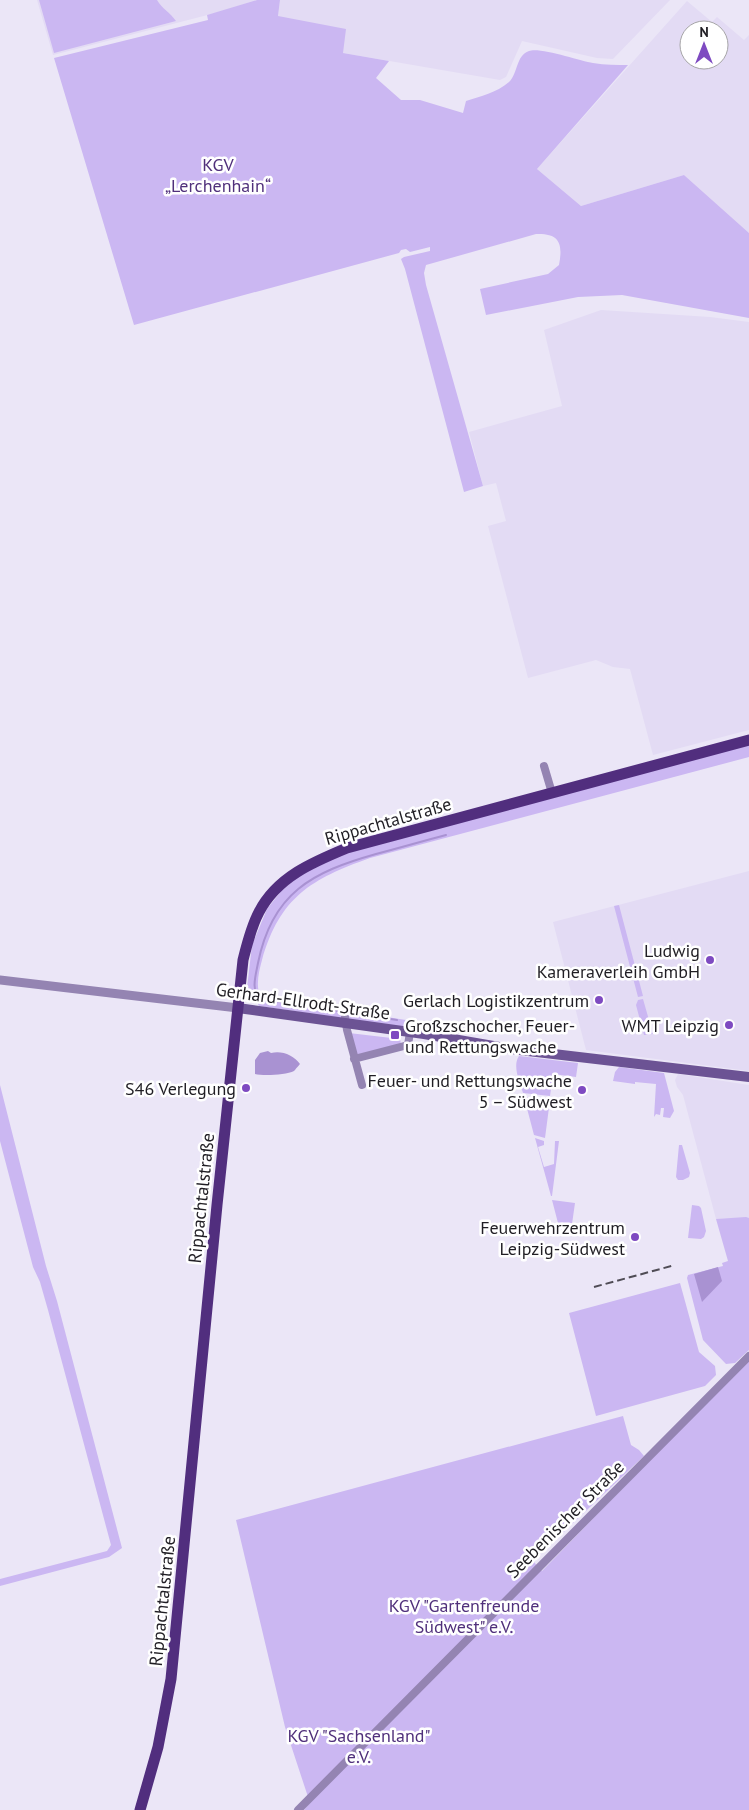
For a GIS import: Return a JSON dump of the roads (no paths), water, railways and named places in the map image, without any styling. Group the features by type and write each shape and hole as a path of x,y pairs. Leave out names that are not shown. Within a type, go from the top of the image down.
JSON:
{"main road":[{"name":"Rippachtalstraße","path":"140,1810 158,1747 171,1679 243,960 259,911 279,886 298,870 319,859 348,848 749,740"},
{"name":"Gerhard-Ellrodt-Straße","path":"238,1008 346,1020 510,1049 749,1077"}],"street":[{"path":"544,766 552,793"},
{"name":"Gerhard-Ellrodt-Straße","path":"0,980 238,1008"},
{"path":"346,1020 354,1059 362,1085"},
{"path":"354,1059 408,1045 410,1032"},
{"name":"Seebenischer Straße","path":"298,1810 749,1356"}],"waterway":[{"path":"397,1020 261,999 256,992 255,977 264,939 273,919 285,902 298,889 314,878 353,861 446,835"}],"railway":[{"path":"594,1287 675,1265"}],"place":[{"name":"Ludwig Kameraverleih GmbH","path":"710,960"},
{"name":"Gerlach Logistikzentrum","path":"599,1000"},
{"name":"WMT Leipzig","path":"729,1025"},
{"name":"Großzschocher, Feuer- und Rettungswache","path":"395,1035"},
{"name":"S46 Verlegung","path":"246,1088"},
{"name":"Feuer- und Rettungswache 5 – Südwest","path":"582,1090"},
{"name":"Feuerwehrzentrum Leipzig-Südwest","path":"635,1237"}],"park label":[{"name":"KGV „Lerchenhain“","path":"218,174"},
{"name":"KGV \"Gartenfreunde Südwest\" e.V.","path":"464,1615"},
{"name":"KGV \"Sachsenland\" e.V.","path":"359,1745"}]}
